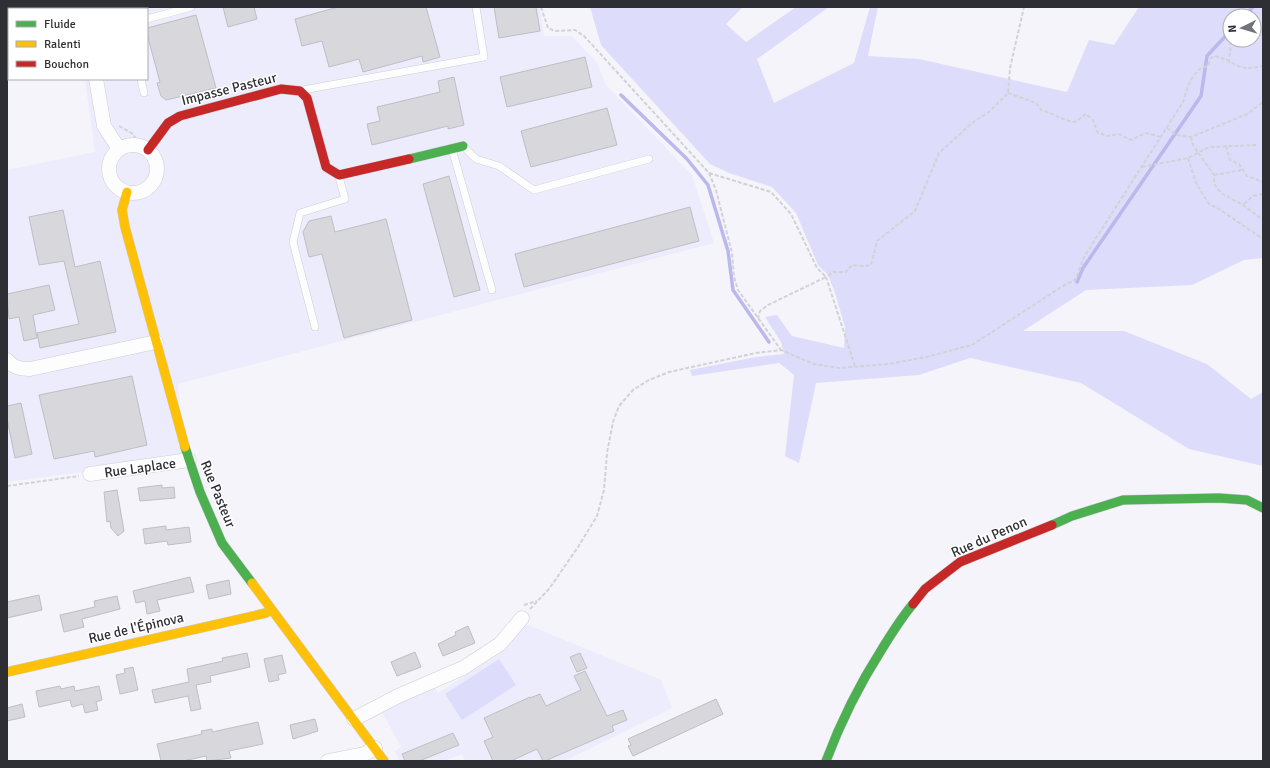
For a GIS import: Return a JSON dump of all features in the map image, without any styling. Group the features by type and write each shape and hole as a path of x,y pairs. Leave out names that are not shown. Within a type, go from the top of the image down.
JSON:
{"street":[{"path":"96,80 104,126 119,149"},
{"name":"Impasse Pasteur","path":"144,148 168,123 180,116 281,89 300,91"},
{"path":"300,91 307,98 326,168 339,175 463,146"},
{"path":"129,145 144,148 153,156 157,169 153,183 141,192 126,192 114,184 109,169 114,154 119,149 129,145"},
{"name":"Rue Pasteur","path":"126,192 122,210 124,227 189,460 200,492 222,543 384,761"},
{"path":"7,360 19,369 30,370 156,342"},
{"name":"Rue Laplace","path":"90,474 189,460"},
{"name":"Rue du Penon","path":"826,761 839,727 859,686 903,615 925,589 960,562 1012,542 1072,516 1123,500 1219,498 1247,500 1263,508"},
{"name":"Rue de l'Épinova","path":"7,672 266,613 271,610"},
{"path":"354,719 398,696 463,668 500,644 522,618"},
{"path":"328,761 364,754 375,748"}],"lane":[{"path":"148,19 191,7"},
{"path":"300,91 484,57 476,7"},
{"path":"141,80 144,93"},
{"path":"463,146 476,159 499,166 534,190 649,159"},
{"path":"452,148 492,290"},
{"path":"315,327 293,242 300,213 345,199 339,175"}],"path":[{"path":"541,7 548,28 555,31 575,30 584,36 709,174 716,190 732,253 734,278 738,290 782,350 814,364 839,368 889,364 926,357 972,345 1076,279 1084,257 1162,137 1183,102 1189,83 1199,69 1208,66 1210,58 1214,56 1221,57 1229,63 1243,69 1263,66"},
{"path":"758,318 760,311 768,304 834,272 846,272 852,265 863,266 871,264 877,241 915,211 939,153 972,123 989,112 1008,93 1010,68 1024,7"},
{"path":"1229,63 1230,48"},
{"path":"1008,93 1036,103 1041,110 1051,112 1067,121 1075,122 1086,114 1093,120 1097,132 1107,136 1119,134 1131,140 1146,133 1162,137"},
{"path":"1167,128 1176,135 1190,137 1247,114 1263,102"},
{"path":"116,124 133,134 144,148"},
{"path":"1190,137 1214,175 1214,184 1221,193 1243,205 1263,220"},
{"path":"1142,167 1188,158 1209,147 1256,145"},
{"path":"1226,146 1230,160 1239,164 1247,176 1263,182"},
{"path":"1188,158 1196,183 1209,204 1219,209 1263,239"},
{"path":"1214,175 1242,170"},
{"path":"709,174 771,192 791,214 817,268 826,277 855,366"},
{"path":"1243,205 1253,196 1263,194"},
{"path":"522,618 549,588 578,547 597,516 604,490 607,454 613,422 619,406 633,390 649,380 669,372 756,353 782,350"},
{"path":"7,486 90,474"}],"shaded area":[{"path":"540,7 544,36 572,36 597,63 606,85 692,175 714,243 178,384 183,459 7,482 7,170 95,152 85,80 148,80 148,8 74,8"},
{"path":"590,7 743,7 726,24 746,42 796,7 829,7 757,59 774,103 854,63 870,7 878,7 868,56 919,59 1067,92 1089,40 1114,45 1139,7 1263,7 1263,258 1244,260 1192,285 1086,290 1023,331 1124,331 1207,364 1251,399 1263,392 1263,466 1189,449 1081,383 970,358 919,375 816,383 799,463 785,456 794,375 779,363 692,376 690,370 756,357 784,354 781,342 765,317 777,315 792,336 844,348 845,327 828,275 818,265 796,213 772,187 729,173 710,164 601,45"},
{"path":"526,624 661,680 672,708 565,761 465,761 462,754 445,761 400,761 395,751 401,747 382,712 434,686 438,693 502,652"},
{"path":"499,659 516,685 462,720 445,694"}],"building":[{"path":"223,7 254,7 257,19 228,27"},
{"path":"338,7 426,7 440,57 423,62 422,56 363,72 359,59 329,67 322,41 302,46 295,19"},
{"path":"494,7 536,7 540,31 499,38"},
{"path":"196,15 216,88 166,100 161,96 157,83 160,82 148,38 148,28"},
{"path":"585,57 592,87 507,107 500,77"},
{"path":"454,77 464,125 448,129 448,126 372,145 367,124 380,121 377,107 440,92 438,81"},
{"path":"607,108 617,145 531,167 521,131"},
{"path":"449,176 480,290 454,297 423,184"},
{"path":"690,207 699,241 524,287 515,254"},
{"path":"63,210 75,267 100,261 116,332 40,348 37,333 79,324 64,261 39,265 29,217"},
{"path":"331,216 335,232 386,219 412,320 344,338 322,254 309,257 303,232 309,221"},
{"path":"49,285 55,310 33,315 37,338 24,341 19,317 9,319 7,294"},
{"path":"132,376 147,445 95,457 94,451 54,459 39,395"},
{"path":"21,403 32,454 15,458 7,419 7,406"},
{"path":"162,485 162,488 174,487 175,498 140,501 138,488"},
{"path":"117,490 124,531 118,536 111,528 110,521 107,522 104,492"},
{"path":"166,526 166,530 189,527 191,542 168,545 167,541 145,544 143,529"},
{"path":"190,577 194,592 157,600 160,611 147,614 145,601 136,603 133,591"},
{"path":"229,580 231,594 209,599 206,585"},
{"path":"39,595 42,610 7,618 7,602"},
{"path":"117,596 120,609 82,619 84,627 64,632 60,615 95,607 94,601"},
{"path":"468,626 475,643 443,656 438,644 456,635 455,632"},
{"path":"415,652 421,667 397,676 391,662"},
{"path":"247,653 250,667 210,676 211,682 196,685 201,709 191,711 188,696 155,703 152,690 189,682 187,669 223,661 222,658"},
{"path":"580,653 587,668 577,672 570,657"},
{"path":"282,655 286,673 278,675 279,680 269,682 264,659"},
{"path":"133,667 138,690 120,694 116,675 125,673 124,669"},
{"path":"585,671 607,716 623,710 627,720 612,726 614,731 545,761 543,761 537,749 511,761 493,761 484,741 493,737 484,718 540,694 546,706 581,690 574,676"},
{"path":"60,686 61,689 74,686 75,691 99,686 102,700 96,702 98,710 85,713 83,704 72,707 70,700 39,707 36,691"},
{"path":"716,699 723,714 633,756 628,746 631,745 628,739"},
{"path":"22,704 25,717 7,721 7,708"},
{"path":"315,719 318,731 293,739 290,725"},
{"path":"258,722 263,744 229,751 231,758 207,761 206,756 183,761 161,761 157,744 202,734 201,731 212,729 212,732"},
{"path":"453,733 459,745 419,761 405,761 402,754"}],"waterway":[{"path":"1077,282 1083,268 1201,96 1207,56 1222,40"},
{"path":"621,95 687,159 708,185 728,251 733,290 769,342"}],"traffic: fast":[{"path":"409,159 463,146"},
{"path":"185,447 200,492 222,543 252,583"},
{"path":"1052,525 1072,516 1123,500 1219,498 1247,500 1263,508"},
{"path":"826,761 844,717 866,676 904,615 913,604"}],"traffic: slow":[{"path":"127,192 122,210 125,227 185,447"},
{"path":"252,583 384,761"},
{"path":"7,672 266,613 271,610"}],"traffic: jam":[{"path":"148,150 168,123 180,116 281,89 300,91 307,98 326,167 339,175 409,159"},
{"path":"913,604 925,589 960,562 1052,525"}]}
